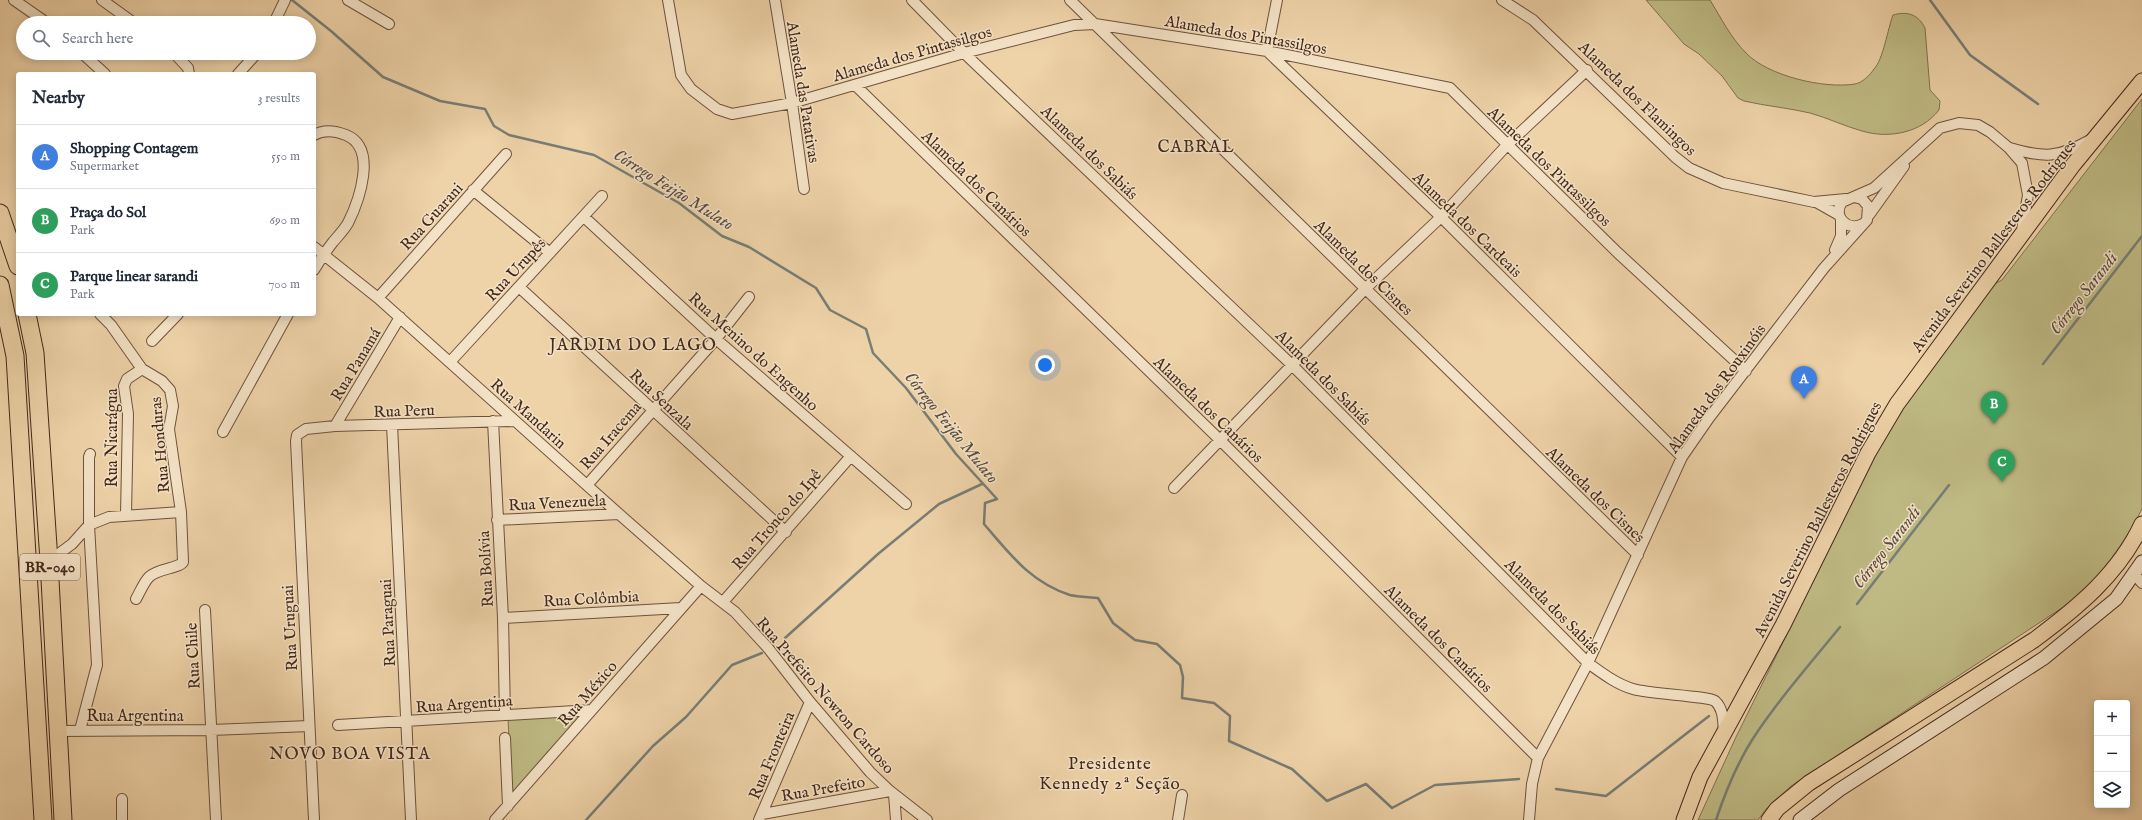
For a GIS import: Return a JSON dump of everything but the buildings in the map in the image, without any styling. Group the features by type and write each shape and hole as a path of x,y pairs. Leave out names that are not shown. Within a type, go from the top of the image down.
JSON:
{"highway":[{"path":"0,213 16,260"},
{"name":"BR-040","path":"0,285 15,356 43,820"},
{"name":"BR-040","path":"27,316 35,353 49,561 63,820"}],"main road":[{"name":"Avenida Severino Ballesteros Rodrigues","path":"1684,820 1700,777 1783,625 1868,453 1890,415 2073,165 2142,81"},
{"path":"1769,820 1777,809 1809,783 2034,640 2060,621 2092,594 2115,566 2142,524"}],"street":[{"path":"14,0 37,16"},
{"path":"102,0 124,16"},
{"path":"348,0 389,24"},
{"name":"Alameda dos Pintassilgos","path":"668,0 682,75 690,89 717,108 732,114 792,103 964,53 1074,25 1095,24 1268,51 1450,88 1618,253 1746,372"},
{"name":"Alameda das Patativas","path":"775,0 804,189"},
{"name":"Alameda dos Sabiás","path":"912,0 964,53 1293,366 1588,663 1608,678 1633,689 1665,695 1703,697 1715,701 1722,713 1724,733"},
{"name":"Alameda dos Cisnes","path":"1070,0 1365,290 1638,555"},
{"path":"1268,51 1277,0"},
{"name":"Alameda dos Flamingos","path":"1502,0 1533,20 1587,70 1675,157 1689,168 1723,183 1814,202 1850,198"},
{"path":"277,16 283,4"},
{"name":"Alameda dos Cardeais","path":"1268,51 1441,217 1682,457"},
{"path":"90,60 103,72"},
{"path":"181,60 188,68 189,72"},
{"path":"240,72 251,60"},
{"path":"1174,488 1219,439 1293,366 1365,290 1441,217 1507,145 1587,70"},
{"name":"Alameda dos Canários","path":"856,85 1219,439 1538,758"},
{"name":"Alameda dos Rouxinóis","path":"1850,198 1874,188 1918,146 1940,128 1959,123 1978,125 1990,132 2009,148 2022,163 2026,176 2028,195 2022,234"},
{"path":"316,134 328,131 338,132 350,136 358,144 364,161 360,190 347,225 323,254 316,266"},
{"name":"Alameda dos Rouxinóis","path":"2009,148 2035,155 2058,154 2074,149 2100,134"},
{"name":"Alameda dos Rouxinóis","path":"1529,820 1532,784 1538,758 1588,663 1682,457 1709,418 1746,372 1824,268 1866,219 1918,146"},
{"name":"Rua Guarani","path":"378,298 506,154"},
{"path":"473,190 550,253"},
{"name":"Rua Urupês","path":"450,362 602,196"},
{"path":"1850,198 1866,202 1866,219 1859,226 1849,226 1840,218 1840,206 1850,198"},
{"name":"Alameda dos Flamingos","path":"1814,202 1840,218"},
{"name":"Rua Menino do Engenho","path":"584,217 716,339 906,504"},
{"name":"Alameda dos Rouxinóis","path":"1824,268 1840,241 1840,218"},
{"name":"Rua Mandarin","path":"316,249 400,317 514,421 588,484 619,514 701,586 723,602"},
{"name":"Rua Senzala","path":"518,287 786,532"},
{"name":"Rua Iracema","path":"588,484 716,339 749,297"},
{"name":"Rua Honduras","path":"102,316 111,325 142,370 162,381 170,390 173,406 169,429 181,512 182,564 165,568 149,577 136,599"},
{"path":"152,342 176,316"},
{"path":"223,432 287,316"},
{"name":"Rua Panamá","path":"335,426 400,317"},
{"name":"Rua Nicarágua","path":"126,515 128,414 124,386 127,379 142,370"},
{"name":"Rua Bolívia","path":"493,421 505,715"},
{"name":"Rua Peru","path":"297,435 306,429 335,426 514,421"},
{"name":"Rua Paraguai","path":"392,425 411,820"},
{"name":"Rua Uruguai","path":"297,435 296,441 314,820"},
{"path":"80,730 97,665 89,524 90,454"},
{"name":"Rua Tronco do Ipê","path":"723,602 786,532 851,456"},
{"path":"49,561 72,544 89,524 109,517 181,512"},
{"name":"Rua Venezuela","path":"497,520 619,514"},
{"path":"1800,820 1846,786 2044,658 2138,579 2142,562"},
{"name":"Rua México","path":"495,820 701,586"},
{"name":"Rua Prefeito Newton Cardoso","path":"723,602 768,648 810,702 870,772 927,820"},
{"name":"Rua Colômbia","path":"502,618 681,608"},
{"name":"Rua Chile","path":"205,610 216,820"},
{"name":"Rua Fronteira","path":"760,817 810,702"},
{"name":"Rua Argentina","path":"338,725 592,710"},
{"name":"Rua Argentina","path":"58,731 211,730 309,726"},
{"path":"505,738 508,806"},
{"path":"892,792 896,820"},
{"name":"Rua Prefeito","path":"760,817 892,792"},
{"path":"1178,820 1182,795"},
{"path":"122,799 122,820"}],"shaded area":[{"path":"1646,0 1710,0 1726,28 1746,53 1756,61 1768,68 1797,79 1842,85 1860,82 1866,78 1877,65 1885,44 1893,15 1903,13 1912,15 1922,23 1925,28 1930,90 1940,101 1939,110 1932,118 1914,129 1893,134 1883,134 1862,131 1810,113 1744,101 1738,98 1722,76 1699,54 1684,44"},
{"path":"2142,99 2142,509 2120,547 2074,600 1791,786 1766,809 1758,820 1698,820 1736,737 1875,456 1902,409 1994,284 2002,280"},
{"path":"583,716 512,794 508,719"}],"waterway":[{"name":"Córrego Feijão Mulato","path":"292,0 312,16"},
{"path":"1930,0 1970,55 2038,104"},
{"name":"Córrego Feijão Mulato","path":"316,19 383,77 440,101 485,109 494,126 509,135 594,155 679,203 722,236 749,247 816,288 830,310 866,329 873,353 906,388 956,454 997,499 985,503 984,524 1012,556 1043,583 1070,595 1098,598 1113,623 1135,640 1157,644 1180,665 1183,677 1182,698 1214,703 1230,716 1229,741 1292,769 1327,801 1366,784 1392,808 1435,785 1519,779"},
{"name":"Córrego Sarandi","path":"2043,364 2142,236"},
{"path":"785,638 878,554 939,504 982,484"},
{"name":"Córrego Sarandi","path":"1857,604 1949,485"},
{"name":"Córrego Feijão Mulato","path":"1716,820 1723,799 1741,759 1752,740 1783,696 1840,627"},
{"path":"586,820 653,746 686,717 732,665 762,653"},
{"name":"Córrego Feijão Mulato","path":"1556,789 1606,796 1709,716"}],"place":[{"name":"Shopping Contagem","path":"1804,399"},
{"name":"Praça do Sol","path":"1994,424"},
{"name":"Parque linear sarandi","path":"2002,482"}],"district":[{"name":"CABRAL","path":"1196,146"},
{"name":"JARDIM DO LAGO","path":"633,344"},
{"name":"NOVO BOA VISTA","path":"350,753"},
{"name":"Presidente Kennedy 2ª Seção","path":"1110,773"}]}
